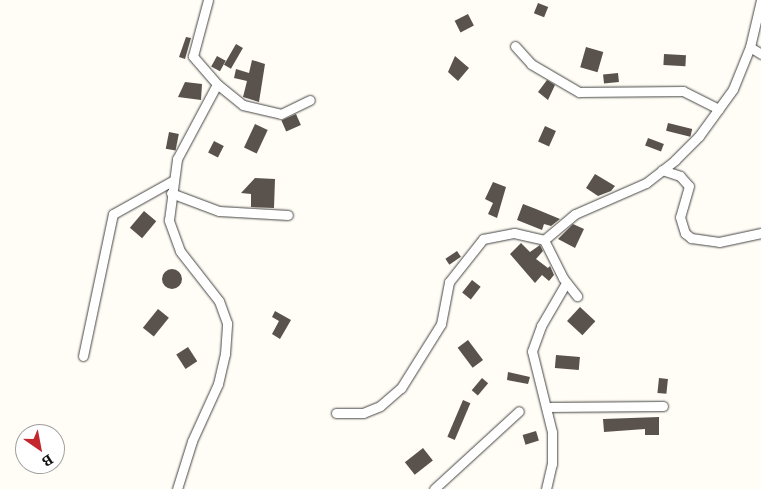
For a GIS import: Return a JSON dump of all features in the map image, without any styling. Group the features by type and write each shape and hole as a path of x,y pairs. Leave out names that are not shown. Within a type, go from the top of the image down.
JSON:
{"street":[{"path":"208,0 193,56 217,84 243,105 272,113 296,110 310,100"},
{"path":"544,240 575,214 646,183 699,136 733,90 750,47 761,0"},
{"path":"515,46 530,64 579,92 683,91 719,109"},
{"path":"750,47 761,54"},
{"path":"177,489 192,441 218,384 227,323 219,301 180,251 169,220 172,181 177,159 217,84"},
{"path":"662,170 680,176 689,186 680,217 685,233 691,238 719,242 761,233"},
{"path":"83,356 113,214 172,181"},
{"path":"172,193 219,211 288,215"},
{"path":"336,413 363,413 380,406 401,388 441,324 449,282 483,239 514,233 544,240 566,282 577,296"},
{"path":"546,489 553,456 547,407 532,351 541,326 566,282"},
{"path":"547,407 663,406"},
{"path":"434,489 519,411"}],"building":[{"path":"538,3 548,7 544,17 534,13"},
{"path":"468,14 474,26 461,32 455,21"},
{"path":"186,37 191,38 185,59 179,57"},
{"path":"236,44 243,48 231,69 224,65"},
{"path":"586,47 603,52 598,72 580,67"},
{"path":"664,54 686,55 685,66 663,65"},
{"path":"217,56 226,61 220,71 211,66"},
{"path":"455,56 469,68 458,81 448,72"},
{"path":"252,60 265,64 259,102 243,97 247,81 234,78 236,69 249,73"},
{"path":"618,73 619,82 604,84 603,75"},
{"path":"547,80 555,85 548,100 538,92"},
{"path":"185,82 202,84 201,100 178,97"},
{"path":"296,114 301,125 286,131 281,121"},
{"path":"668,123 692,129 690,137 666,131"},
{"path":"255,124 268,130 257,153 244,148"},
{"path":"545,126 556,131 549,146 538,142"},
{"path":"169,132 179,134 176,151 166,149"},
{"path":"648,138 664,144 661,152 645,145"},
{"path":"214,141 224,146 218,158 208,153"},
{"path":"595,174 615,186 611,191 598,196 586,188"},
{"path":"255,178 275,179 274,208 251,207 251,194 241,193"},
{"path":"493,182 506,187 497,218 488,214 493,203 485,199"},
{"path":"523,204 560,219 551,226 544,224 542,230 517,220"},
{"path":"144,211 156,221 142,238 130,228"},
{"path":"573,224 584,229 575,248 558,239"},
{"path":"521,243 530,252 540,245 543,251 536,259 548,268 550,266 554,275 549,281 542,275 535,283 510,254"},
{"path":"457,251 461,257 449,265 445,259"},
{"path":"172,269 179,272 182,279 179,286 172,289 165,286 162,279 165,272"},
{"path":"472,280 481,287 471,299 462,293"},
{"path":"580,307 595,321 582,335 567,321"},
{"path":"158,309 169,318 154,336 143,328"},
{"path":"275,311 291,320 280,339 272,334 279,321 272,317"},
{"path":"468,340 483,360 473,368 458,348"},
{"path":"188,347 197,361 186,369 176,355"},
{"path":"556,355 580,357 579,370 555,368"},
{"path":"508,372 530,377 528,384 507,380"},
{"path":"482,378 488,383 478,395 472,390"},
{"path":"659,378 668,379 666,394 657,393"},
{"path":"463,400 470,403 455,440 447,437"},
{"path":"659,417 659,435 645,435 645,429 604,432 603,419"},
{"path":"536,431 539,441 526,445 523,435"},
{"path":"423,448 433,461 415,475 405,462"}]}
